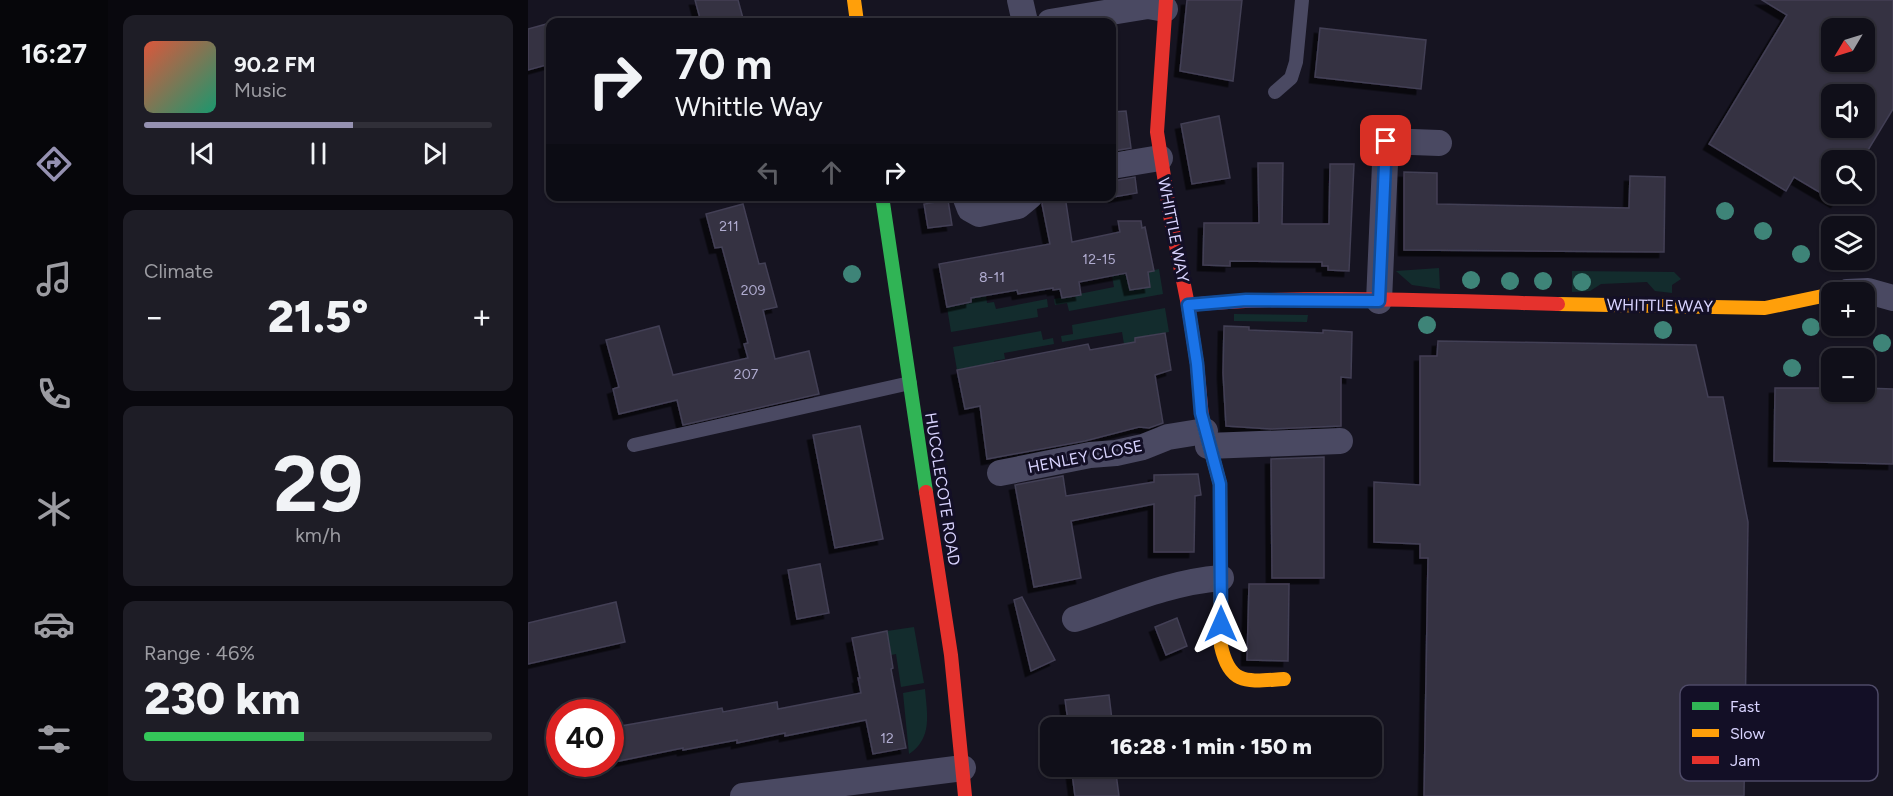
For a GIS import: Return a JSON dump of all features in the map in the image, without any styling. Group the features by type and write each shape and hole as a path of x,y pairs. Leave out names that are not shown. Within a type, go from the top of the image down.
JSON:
{"street":[{"path":"854,0 856,18"},
{"path":"1020,0 1024,18"},
{"path":"1074,18 1165,5"},
{"name":"WHITTLE WAY","path":"1165,5 1157,132 1188,305 1246,300 1765,308 1821,296"},
{"path":"1379,301 1386,141 1439,143"},
{"path":"1116,165 1160,158"},
{"name":"HUCCLECOTE ROAD","path":"883,201 951,655 964,787"},
{"path":"967,201 970,209 979,214 1018,206 1024,201"},
{"path":"1875,293 1893,298"},
{"path":"1188,305 1207,439 1220,484 1223,662 1233,675 1245,680 1284,679"},
{"name":"HENLEY CLOSE","path":"1000,473 1090,455 1116,453 1143,447 1168,437 1341,441"},
{"path":"1075,619 1168,587 1194,580 1221,578"},
{"path":"743,796 964,787"}],"lane":[{"path":"1275,92 1291,78 1296,62 1302,0"},
{"path":"634,445 910,382"}],"green space":[{"path":"1439,268 1440,289 1412,285 1396,271"},
{"path":"1159,269 1163,294 1069,311 1067,303 1055,305 1054,299 1114,287 1112,276 1126,273 1127,276"},
{"path":"1572,271 1674,272 1681,279 1672,285 1672,293 1655,291 1647,282 1601,284 1590,291 1572,292"},
{"path":"986,295 987,303 994,302 996,309 1047,299 1048,307 1037,309 1038,317 951,332 947,307 971,302 971,298"},
{"path":"1165,308 1169,332 1135,338 1135,342 1124,344 1122,332 1062,342 1061,336 1073,334 1072,325"},
{"path":"1234,314 1308,315 1307,322 1234,321"},
{"path":"1041,331 1043,340 1053,338 1054,344 1004,353 1005,359 994,361 995,367 981,365 957,370 953,347"},
{"path":"914,627 924,683 901,687 896,654 891,655 887,631"},
{"path":"925,689 927,725 922,741 909,754 903,693"}],"building":[{"path":"695,0 738,0 743,18 700,18"},
{"path":"1187,0 1242,0 1233,81 1180,71"},
{"path":"1762,0 1893,0 1893,109 1868,150 1821,150 1821,193 1794,177 1786,191 1709,144 1787,15"},
{"path":"546,24 546,65 528,70 528,29"},
{"path":"1320,28 1426,40 1421,89 1315,77"},
{"path":"1126,111 1131,148 1116,150 1116,112"},
{"path":"1219,116 1230,178 1192,184 1181,124"},
{"path":"1258,163 1283,163 1282,224 1329,224 1330,164 1354,164 1349,271 1328,270 1328,266 1322,266 1322,262 1230,261 1230,266 1203,265 1204,223 1259,223"},
{"path":"1404,172 1437,173 1437,204 1629,208 1630,176 1665,177 1664,252 1404,250"},
{"path":"1135,177 1137,193 1116,197 1116,180"},
{"path":"948,201 952,225 928,228 924,204"},
{"path":"1043,201 1066,201 1072,242 1120,232 1118,221 1141,221 1142,228 1145,227 1154,271 1148,272 1150,287 1130,290 1126,273 1079,282 1081,295 1062,298 1060,289 1053,290 1053,288 1018,294 1017,290 971,298 971,302 947,307 939,264 1050,244"},
{"path":"743,204 759,264 765,263 777,307 763,310 775,359 809,351 819,394 683,425 677,400 619,414 613,389 619,387 606,340 659,326 673,375 748,358 744,344 748,343 722,247 715,248 706,214"},
{"path":"1224,326 1249,327 1249,330 1352,332 1351,378 1341,377 1341,426 1271,429 1226,426 1223,373"},
{"path":"1165,333 1171,370 1155,375 1163,423 1149,428 1139,427 1085,441 987,459 980,406 965,409 957,370 1088,344 1090,350 1135,342 1135,338"},
{"path":"1438,341 1696,345 1708,397 1723,397 1748,522 1746,685 1680,685 1680,781 1744,781 1744,796 1424,796 1428,558 1420,558 1420,544 1374,542 1374,482 1420,485 1420,356 1437,356"},
{"path":"1775,388 1821,388 1821,402 1875,402 1875,388 1893,389 1893,464 1774,461"},
{"path":"860,426 883,539 835,548 813,435"},
{"path":"1324,457 1324,578 1272,578 1271,459"},
{"path":"1198,474 1201,495 1195,496 1194,552 1154,552 1154,504 1071,521 1081,578 1034,587 1015,485 1063,476 1066,496 1154,482 1154,475"},
{"path":"820,564 829,613 797,619 788,570"},
{"path":"1249,584 1289,584 1288,661 1247,660"},
{"path":"1022,597 1055,660 1031,671 1014,600"},
{"path":"616,602 625,642 528,664 528,623"},
{"path":"1177,618 1187,646 1166,655 1155,627"},
{"path":"887,631 893,668 891,669 906,748 873,754 866,720 785,736 785,733 737,743 737,740 683,750 683,748 624,760 624,726 722,708 723,712 777,702 778,709 861,693 852,638"},
{"path":"1109,695 1112,717 1067,717 1065,700"},
{"path":"1229,716 1310,716 1310,717"},
{"path":"1072,777 1116,777 1119,796 1075,796"}],"traffic: fast":[{"path":"883,201 926,492"}],"traffic: slow":[{"path":"854,0 856,18"},
{"path":"1558,304 1765,308 1821,296"},
{"path":"1202,417 1220,484 1221,646 1225,659 1230,669 1243,679 1284,679"}],"traffic: jam":[{"path":"1166,0 1157,132 1171,221 1188,305 1202,417"},
{"path":"1188,305 1327,299 1558,304"},
{"path":"926,492 951,655 965,796"}],"route":[{"path":"1221,624 1220,484 1201,413 1197,364 1188,305 1246,300 1379,301 1386,141"}]}
